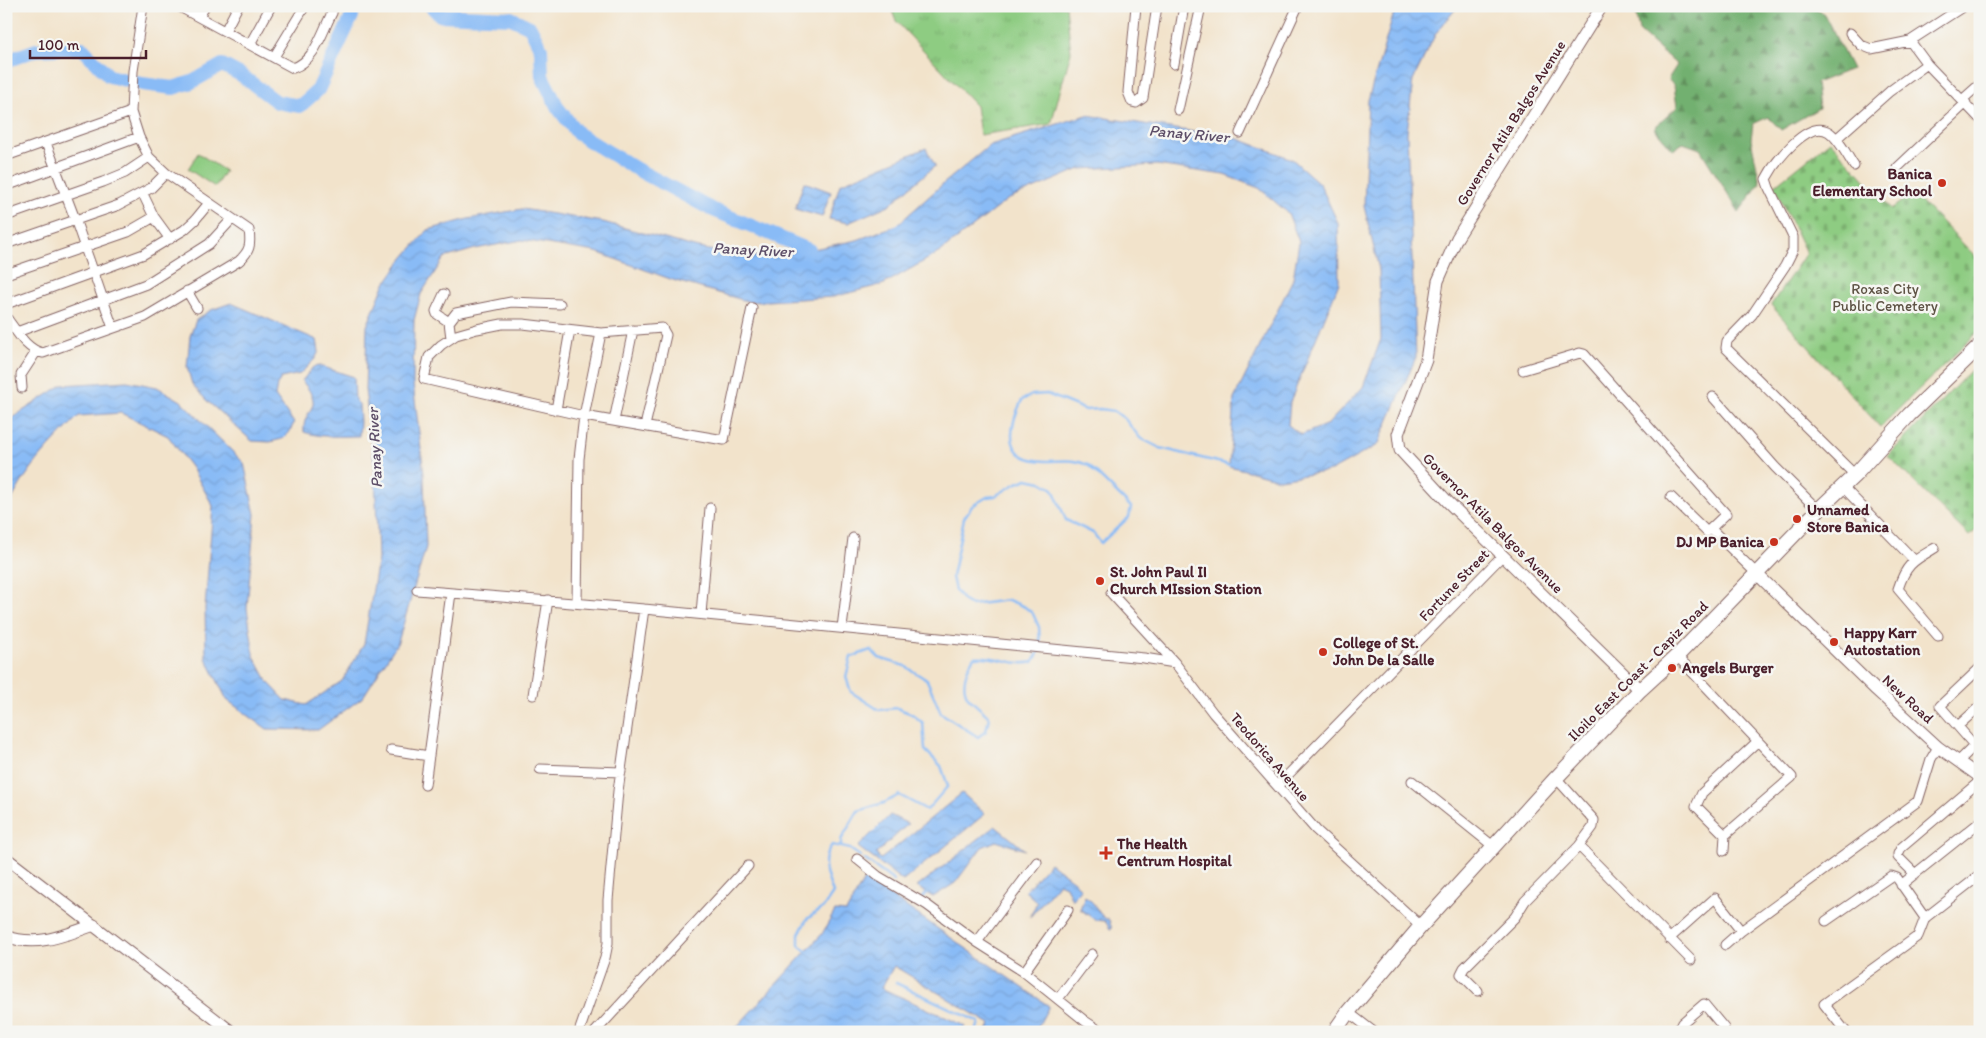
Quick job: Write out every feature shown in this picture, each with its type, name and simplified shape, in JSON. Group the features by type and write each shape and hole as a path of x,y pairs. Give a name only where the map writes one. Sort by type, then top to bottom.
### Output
{"main road":[{"name":"Governor Atila Balgos Avenue","path":"1602,6 1457,238 1438,281 1426,360 1398,434 1400,450 1447,501 1640,690"},
{"name":"Iloilo East Coast - Capiz Road","path":"1334,1032 1348,1012 1421,926 1556,778 1640,690 1677,656 1818,510 1855,475 1910,415 1980,346"},
{"name":"New Road","path":"1757,574 1876,690 1938,747 1980,776"},
{"path":"6,858 232,1032"},
{"path":"6,936 25,942 65,936 94,925"}],"street":[{"path":"6,317 36,352 43,353 145,317 239,261 247,254 251,246 249,230 166,173 149,157 139,138 131,112 133,71 143,6"},
{"path":"178,6 293,68 302,65 309,58 332,13 332,6"},
{"path":"199,17 205,6"},
{"path":"225,31 238,6"},
{"path":"250,44 271,6"},
{"path":"274,57 305,6"},
{"path":"1136,6 1128,92 1132,102 1136,103 1143,98 1157,6"},
{"path":"1174,64 1184,6"},
{"path":"1178,110 1201,6"},
{"path":"1240,133 1298,6"},
{"path":"1850,32 1861,45 1871,49 1910,41 1964,6"},
{"path":"1181,27 1196,30"},
{"path":"1910,41 1927,64 1980,119"},
{"path":"1836,139 1890,91 1927,64"},
{"path":"1897,168 1980,84"},
{"path":"6,156 131,112"},
{"path":"1854,166 1836,139 1830,132 1822,128 1812,129 1802,135 1772,168 1766,179 1768,188 1793,236 1793,250 1785,266 1752,315 1727,341 1726,348 1855,475"},
{"path":"6,186 139,138"},
{"path":"46,143 57,168 85,247 92,273 113,328"},
{"path":"6,216 125,173 149,157"},
{"path":"6,244 119,205 143,194 166,173"},
{"path":"143,194 154,217 170,239"},
{"path":"6,304 144,254 170,239 195,220 209,203"},
{"path":"6,274 128,232 154,217"},
{"path":"17,332 146,284 190,258 209,244 232,219"},
{"path":"187,292 197,308"},
{"path":"444,294 436,314 449,322 452,338"},
{"path":"449,322 456,313 511,302 560,304"},
{"path":"645,426 666,335 662,328 601,333 523,324 502,324 477,329 452,338 441,344 429,357 424,379 584,416 724,440 752,308"},
{"path":"556,410 570,330"},
{"path":"614,421 633,330"},
{"path":"577,604 579,459 584,416 601,333"},
{"path":"22,388 21,375 36,352"},
{"path":"1523,370 1580,353 1584,354 1726,514 1707,532 1671,497"},
{"path":"1712,397 1818,510"},
{"path":"1843,487 1914,560"},
{"path":"701,614 710,508"},
{"path":"1711,529 1757,574"},
{"path":"842,628 853,538"},
{"path":"1935,548 1914,560 1904,573 1898,590 1938,636"},
{"name":"Fortune Street","path":"1278,785 1503,555"},
{"path":"417,590 701,614 1144,658 1175,663"},
{"path":"425,785 451,593"},
{"name":"Teodorica Avenue","path":"1111,593 1175,663 1213,713 1316,830 1421,926"},
{"path":"532,695 548,600"},
{"path":"579,1032 605,958 608,943 608,900 621,772 644,609"},
{"path":"1677,656 1792,777 1725,835 1724,851"},
{"path":"1959,761 1977,742 1940,706 1980,668"},
{"path":"1959,725 1980,706"},
{"path":"1725,835 1696,806 1702,793 1758,741"},
{"path":"1724,945 1918,801 1930,759 1938,747"},
{"path":"391,750 429,756"},
{"path":"540,769 621,772"},
{"path":"1478,991 1462,974 1464,968 1515,917 1526,901 1579,846 1593,828 1594,820 1556,778"},
{"path":"1915,874 1898,857 1901,848 1980,781"},
{"path":"1412,782 1493,846"},
{"path":"1901,885 1980,822"},
{"path":"1579,846 1647,913 1669,939 1691,960"},
{"path":"857,859 878,876 928,905 977,942 1024,972 1102,1032"},
{"path":"977,942 1037,862"},
{"path":"595,1032 748,866"},
{"path":"1846,1032 1824,1004 1918,936 1925,918 1980,875"},
{"path":"1826,921 1891,876 1897,878 1925,918"},
{"path":"1669,939 1714,898 1741,931"},
{"path":"1024,972 1068,910"},
{"path":"1058,999 1092,954"},
{"path":"1677,1032 1682,1023 1704,1004 1724,1028 1720,1032"},
{"path":"1348,1012 1374,1032"}],"green space":[{"path":"890,6 1066,6 1071,52 1051,124 980,135 976,106 896,21"},
{"path":"1634,6 1813,6 1824,14 1852,69 1816,83 1819,108 1781,130 1768,117 1753,124 1751,139 1760,183 1739,212 1700,149 1683,143 1673,150 1654,128 1677,107 1674,86 1668,79 1677,65 1639,31"},
{"name":"Roxas City Public Cemetery","path":"1830,141 1891,209 1913,193 1980,261 1980,330 1880,427 1771,305 1806,253 1774,186"},
{"path":"198,153 225,171 215,187 188,169"},
{"path":"1980,361 1980,527 1969,536 1888,456"}],"water":[{"name":"Panay River","path":"1396,6 1458,6 1436,33 1413,80 1407,133 1416,357 1378,445 1331,471 1279,479 1229,466 1234,399 1293,279 1299,242 1288,213 1259,188 1224,175 1157,165 1080,169 1007,200 940,252 884,284 833,297 750,302 673,280 596,252 522,240 475,249 444,258 421,294 414,320 413,383 424,474 426,547 398,642 363,697 318,730 267,729 227,700 206,658 205,608 213,506 192,468 168,436 121,413 79,416 38,460 13,497 6,512 6,422 62,385 127,381 157,387 181,401 244,463 255,514 247,608 254,656 268,682 285,700 306,705 342,681 364,644 378,559 375,470 365,390 367,326 384,285 404,257 428,230 468,219 522,209 603,222 698,248 750,257 809,250 857,240 897,225 990,145 1087,115 1239,139 1292,159 1320,184 1338,223 1339,283 1290,402 1288,425 1301,435 1328,424 1363,387 1381,339 1379,270 1364,206 1368,100"},
{"path":"926,148 935,166 889,205 848,223 829,219 840,184"},
{"path":"804,182 831,192 822,217 795,209"},
{"path":"231,303 317,340 319,351 315,359 300,374 281,378 277,385 275,396 294,423 289,433 282,439 270,442 252,441 206,400 192,384 187,367 190,336 196,320 211,310"},
{"path":"320,366 354,377 355,400 359,404 359,436 324,436 304,432 304,424 312,408 313,398 302,381 313,367"},
{"path":"962,793 985,814 903,881 858,847 890,815 908,824 876,854 881,859"},
{"path":"995,826 1025,850 996,841 982,847 955,883 933,897 917,887"},
{"path":"1050,863 1074,881 1081,889 1072,900 1066,886 1059,883 1030,917 1037,902 1025,891"},
{"path":"865,878 1049,1006 1035,1032 987,1032 990,1024 894,966 881,988 965,1026 962,1032 732,1032 822,934 835,911 846,912"},
{"path":"1085,896 1102,916 1109,920 1112,929 1110,929 1105,921 1095,920 1080,909"}],"waterway":[{"path":"6,61 36,50 82,48 109,76 142,84 173,88 192,82 222,65 241,75 277,102 300,106 318,90 352,16 353,6"},
{"name":"Panay River","path":"431,6 440,15 511,18 530,27 541,49 542,76 558,108 578,134 638,170 711,209 809,250"},
{"path":"1040,644 1039,627 1033,614 1025,607 1008,600 971,605 964,601 955,590 952,577 964,518 972,506 1027,479 1041,482 1053,489 1066,520 1093,533 1101,543 1129,517 1131,507 1088,465 1073,461 1032,459 1022,455 1016,449 1012,432 1022,400 1032,395 1047,394 1086,410 1114,411 1125,419 1140,438 1160,448 1230,465"},
{"path":"841,847 841,840 858,811 884,803 899,795 927,810 948,786 941,766 925,750 923,723 912,714 897,708 879,710 851,692 846,677 851,657 871,650 879,658 905,666 927,680 941,713 978,737 986,731 989,717 968,697 966,692 965,677 974,657 989,657 1026,663 1033,662 1040,650"},
{"path":"806,951 799,945 799,934 807,919 824,907 833,893 825,869 828,851 832,845 850,849 860,856"},
{"path":"864,859 894,881"},
{"path":"921,899 927,893"},
{"path":"896,983 979,1022 976,1032"}],"place":[{"name":"Banica Elementary School","path":"1942,183"},
{"name":"Unnamed Store Banica","path":"1797,519"},
{"name":"DJ MP Banica","path":"1774,542"},
{"name":"St. John Paul II Church MIssion Station","path":"1100,581"},
{"name":"Happy Karr Autostation","path":"1834,642"},
{"name":"College of St. John De la Salle","path":"1323,652"},
{"name":"Angels Burger","path":"1672,668"},
{"name":"The Health Centrum Hospital","path":"1106,853"}]}
